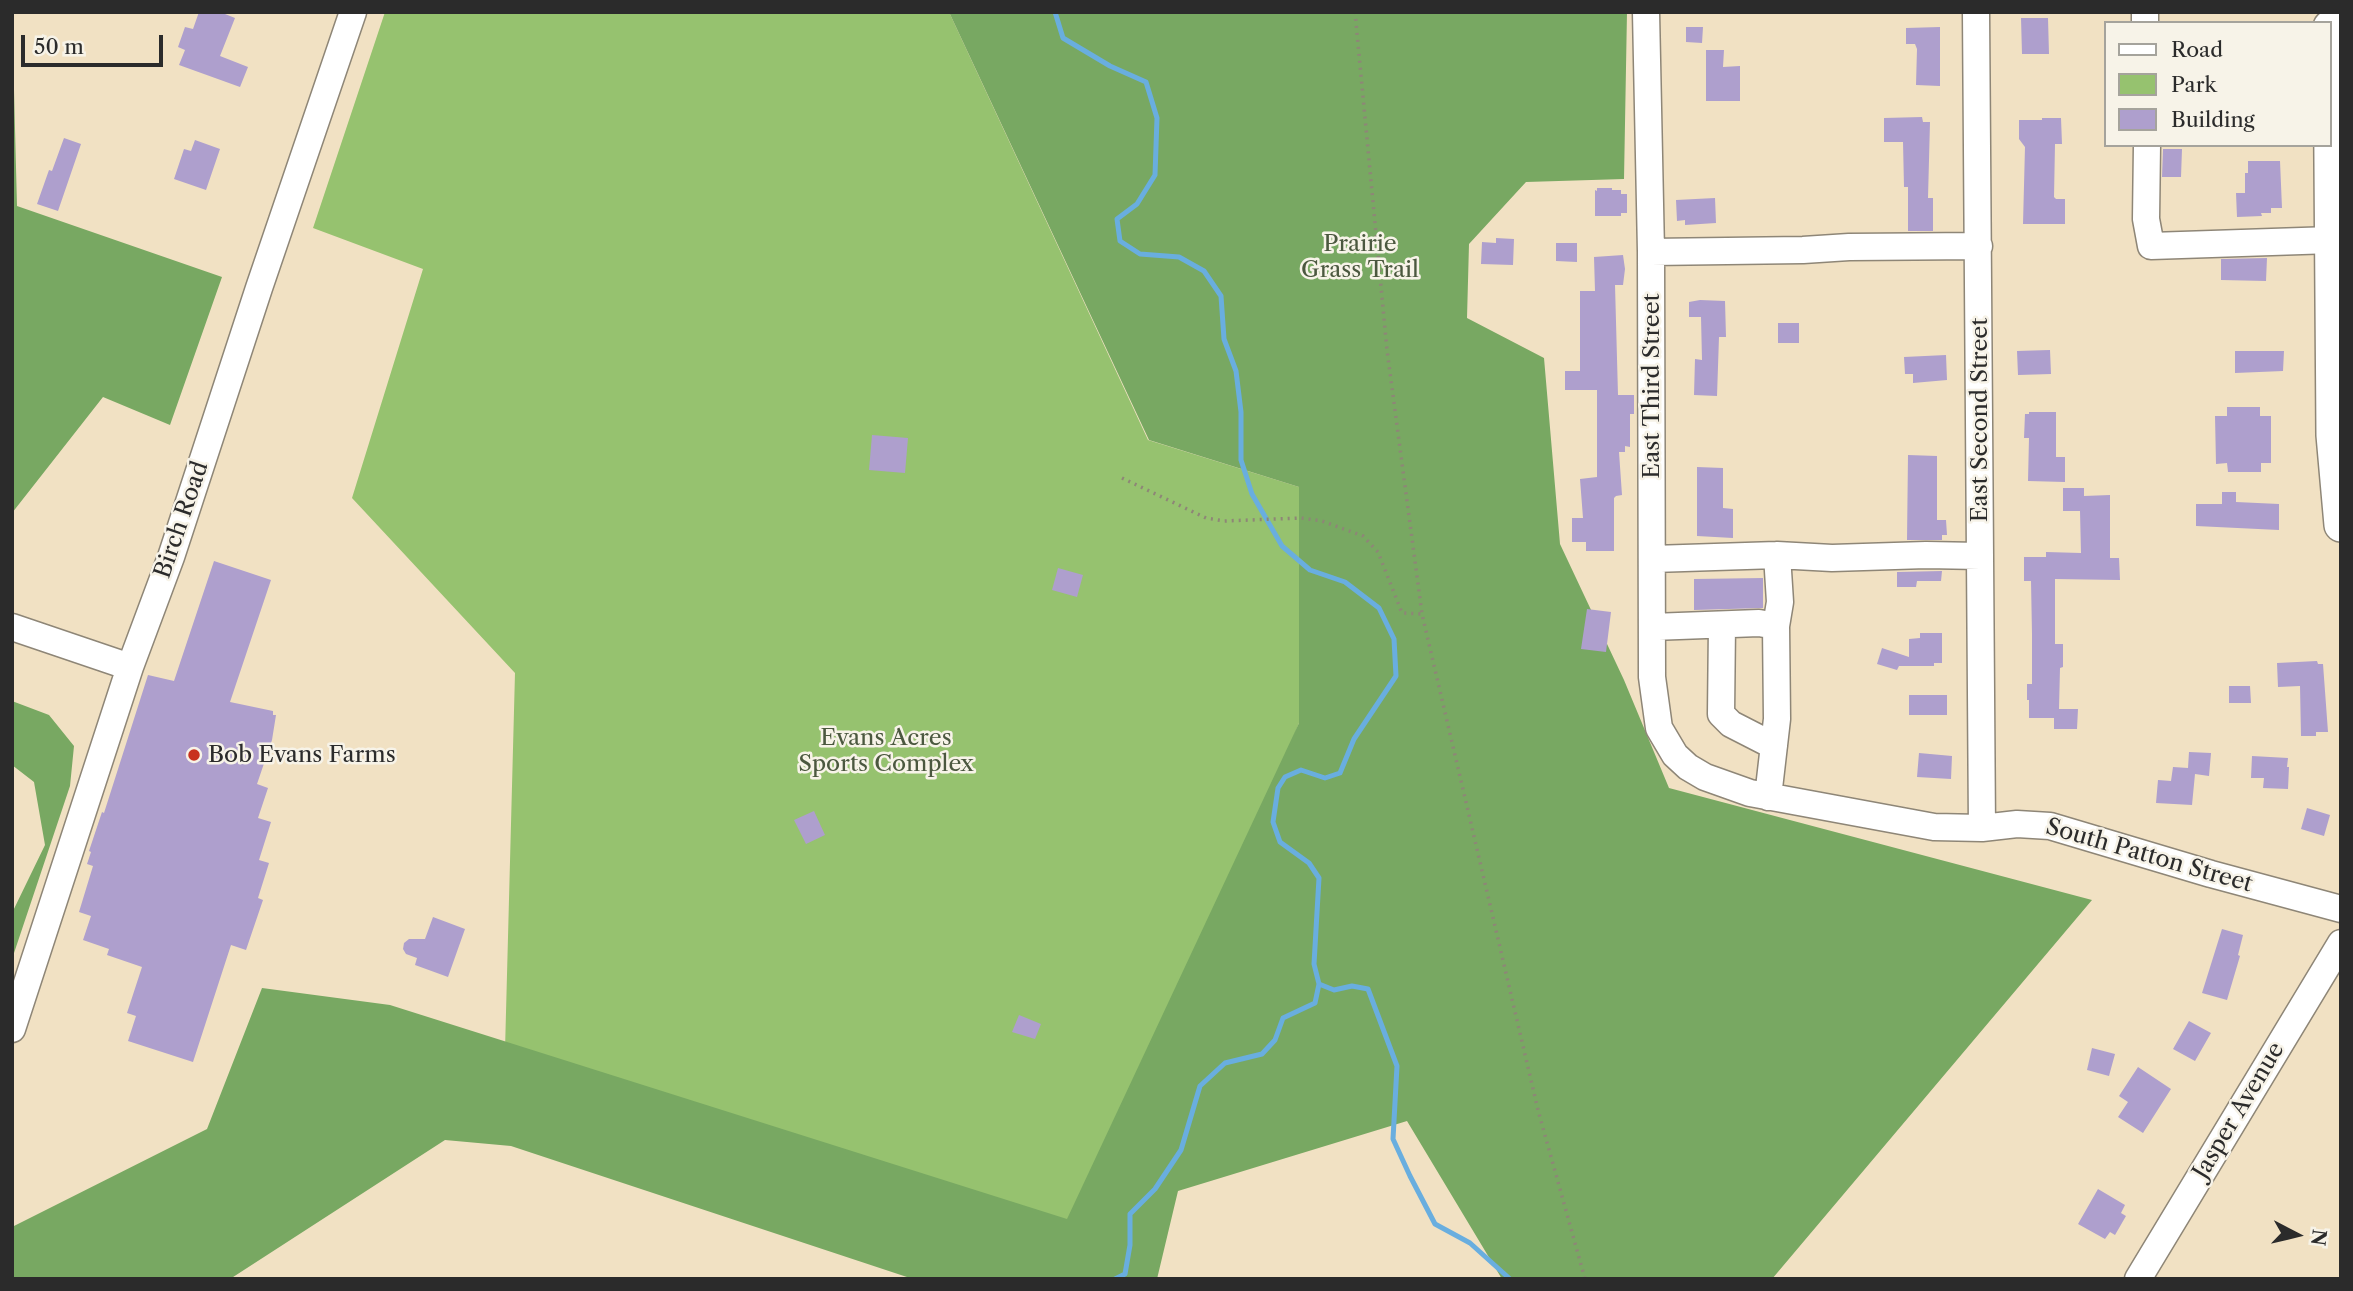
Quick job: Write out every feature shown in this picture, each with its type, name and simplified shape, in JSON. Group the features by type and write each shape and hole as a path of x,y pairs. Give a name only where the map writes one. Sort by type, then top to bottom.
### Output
{"main road":[{"path":"2332,78 2336,185 2332,240 2333,435 2341,525"}],"street":[{"name":"Birch Road","path":"12,1029 130,667 171,557 353,12"},
{"name":"East Third Street","path":"1646,12 1651,252 1652,677 1659,728 1675,755"},
{"name":"East Second Street","path":"1976,12 1982,828"},
{"path":"2147,147 2146,219 2151,246 2332,240"},
{"path":"1651,252 1979,246"},
{"path":"1768,797 1777,719 1776,626 1780,603 1777,555"},
{"path":"1653,559 1777,555 1832,558 1980,556"},
{"path":"1652,627 1759,623 1776,626"},
{"path":"1721,625 1721,714 1731,724 1774,746"},
{"path":"12,627 130,667"},
{"name":"South Patton Street","path":"1675,755 1704,777 1768,797 1934,827 1982,828 2017,824 2050,826 2341,909"},
{"name":"Jasper Avenue","path":"2138,1279 2341,943"}],"path":[{"path":"1355,12 1387,350 1422,614 1538,1110 1585,1279"},
{"path":"1122,478 1193,513 1224,521 1301,518 1322,521 1363,536 1378,552 1402,613 1422,614"}],"green space":[{"path":"12,12 17,206 222,277 170,425 103,397 12,513"},
{"name":"Evans Acres Sports Complex","path":"385,12 949,12 1148,440 1299,487 1299,723 1077,1277 505,1050 515,673 352,498 423,269 313,228"},
{"name":"Prairie Grass Trail","path":"949,12 1627,12 1624,179 1526,182 1469,244 1467,318 1544,358 1560,544 1624,680 1669,788 2092,900 1772,1279 1502,1279 1407,1121 1178,1191 1157,1279 913,1279 511,1146 445,1140 230,1279 12,1279 12,1227 207,1129 262,988 390,1005 1067,1219 1299,723 1299,487 1149,440"},
{"path":"12,701 49,715 74,746 70,786 12,959 12,913 45,845 34,782 12,765"}],"building":[{"path":"199,12 220,12 235,18 220,56 248,67 240,87 179,65 185,50 178,47 185,27 193,29"},
{"path":"2021,18 2048,18 2049,54 2022,54"},
{"path":"1686,27 1703,27 1702,43 1686,42"},
{"path":"1940,27 1940,86 1916,85 1917,49 1915,44 1906,44 1906,28"},
{"path":"1706,50 1724,50 1723,67 1740,66 1740,101 1706,101"},
{"path":"1922,117 1923,122 1930,122 1928,198 1933,198 1933,231 1908,231 1908,187 1904,187 1903,142 1884,142 1884,118"},
{"path":"2061,118 2062,144 2055,144 2054,197 2065,199 2065,224 2023,224 2025,147 2019,139 2019,120"},
{"path":"64,138 81,144 58,211 37,204"},
{"path":"195,140 220,149 206,190 174,179 184,149 191,151"},
{"path":"2163,149 2182,149 2181,177 2162,177"},
{"path":"2248,161 2280,161 2282,208 2271,208 2271,213 2261,213 2262,216 2237,217 2236,193 2245,193"},
{"path":"1597,188 1612,188 1621,190 1621,194 1627,194 1627,213 1621,213 1621,216 1595,216"},
{"path":"1715,198 1716,223 1685,225 1685,220 1677,221 1676,200"},
{"path":"1496,238 1514,239 1513,265 1481,264 1482,242 1496,243"},
{"path":"1556,243 1577,243 1577,262 1556,261"},
{"path":"1623,255 1623,285 1615,285 1618,395 1634,395 1634,414 1630,414 1630,447 1625,446 1625,452 1619,452 1622,495 1614,498 1614,551 1586,551 1586,542 1572,542 1572,518 1583,518 1580,479 1597,477 1597,390 1565,390 1565,371 1580,371 1580,291 1595,291 1594,257"},
{"path":"2267,258 2266,281 2221,280 2221,259"},
{"path":"1725,301 1726,337 1719,337 1717,396 1694,395 1695,359 1702,360 1701,317 1689,317 1689,302"},
{"path":"1778,323 1799,323 1799,343 1778,343"},
{"path":"2050,350 2051,374 2018,375 2017,351"},
{"path":"2235,351 2284,351 2283,371 2235,373"},
{"path":"1946,355 1947,380 1913,383 1913,374 1905,374 1904,357"},
{"path":"2227,407 2260,407 2260,416 2271,416 2271,463 2261,463 2261,472 2228,472 2227,463 2216,464 2215,416 2227,416"},
{"path":"2056,412 2056,457 2065,457 2065,482 2028,481 2029,438 2024,438 2025,414"},
{"path":"872,435 908,438 905,473 869,470"},
{"path":"1908,455 1937,456 1937,520 1946,520 1947,535 1942,535 1942,540 1907,540"},
{"path":"1697,467 1723,468 1723,508 1733,509 1733,538 1697,536"},
{"path":"2063,488 2084,488 2084,496 2110,495 2110,558 2119,558 2120,580 2055,579 2055,644 2063,644 2059,709 2078,709 2077,729 2054,729 2054,718 2029,718 2027,700 2027,684 2032,684 2031,581 2024,581 2024,557 2046,557 2046,552 2081,553 2080,511 2063,511"},
{"path":"2222,492 2236,492 2236,502 2279,504 2279,530 2196,526 2196,504 2222,504"},
{"name":"Bob Evans Farms","path":"214,561 271,580 230,702 273,711 273,715 276,715 272,740 257,784 268,788 258,818 271,822 259,860 269,863 258,898 263,900 246,950 231,945 193,1062 128,1041 136,1016 127,1013 142,967 107,955 109,949 83,940 91,916 79,912 93,866 87,864 91,852 89,851 102,812 104,813 148,675 174,681"},
{"path":"1058,568 1083,575 1077,597 1052,590"},
{"path":"1942,571 1941,581 1917,581 1916,587 1897,587 1897,572"},
{"path":"1763,578 1763,608 1694,610 1694,579"},
{"path":"1587,609 1611,612 1606,652 1581,649"},
{"path":"1920,633 1942,633 1942,663 1934,663 1934,666 1899,666 1897,670 1877,664 1882,648 1909,657 1909,639 1920,638"},
{"path":"2317,661 2318,664 2323,664 2328,732 2316,732 2316,736 2301,736 2300,686 2278,687 2277,663"},
{"path":"2229,686 2250,686 2251,703 2229,703"},
{"path":"1909,695 1947,695 1947,715 1909,715"},
{"path":"2189,752 2211,753 2209,776 2195,774 2192,805 2156,803 2158,780 2171,781 2173,767 2188,768"},
{"path":"1919,753 1952,756 1951,779 1917,777"},
{"path":"2252,756 2288,758 2288,789 2263,788 2264,778 2251,778"},
{"path":"2307,808 2330,815 2324,836 2301,829"},
{"path":"814,811 825,835 806,844 794,820"},
{"path":"433,917 465,929 448,977 415,965 417,958 406,954 403,949 404,943 409,939 425,939"},
{"path":"2222,929 2243,935 2238,955 2240,956 2227,1000 2202,993"},
{"path":"1019,1015 1041,1024 1035,1039 1012,1032"},
{"path":"2189,1021 2211,1033 2195,1061 2173,1049"},
{"path":"2092,1048 2115,1054 2109,1076 2087,1070"},
{"path":"2138,1067 2171,1089 2143,1133 2118,1117 2128,1102 2119,1096"},
{"path":"2098,1189 2125,1205 2121,1213 2126,1216 2115,1235 2110,1232 2105,1239 2078,1224"}],"waterway":[{"path":"1055,12 1063,38 1110,66 1146,82 1157,118 1155,175 1137,204 1117,219 1120,241 1140,254 1179,257 1204,271 1221,296 1224,339 1236,371 1241,412 1241,460 1252,494 1282,546 1310,570 1345,582 1379,608 1394,639 1396,676 1354,739 1340,773 1325,778 1301,770 1285,777 1278,788 1273,822 1280,842 1309,863 1319,878 1314,964 1319,984 1315,1003 1283,1018 1275,1040 1262,1054 1225,1063 1200,1086 1181,1150 1155,1189 1130,1214 1130,1245 1125,1274 1115,1279"},
{"path":"1319,984 1334,990 1352,986 1368,989 1397,1066 1393,1139 1410,1176 1435,1224 1470,1243 1510,1279"}],"place":[{"name":"Bob Evans Farms","path":"194,755"}]}
